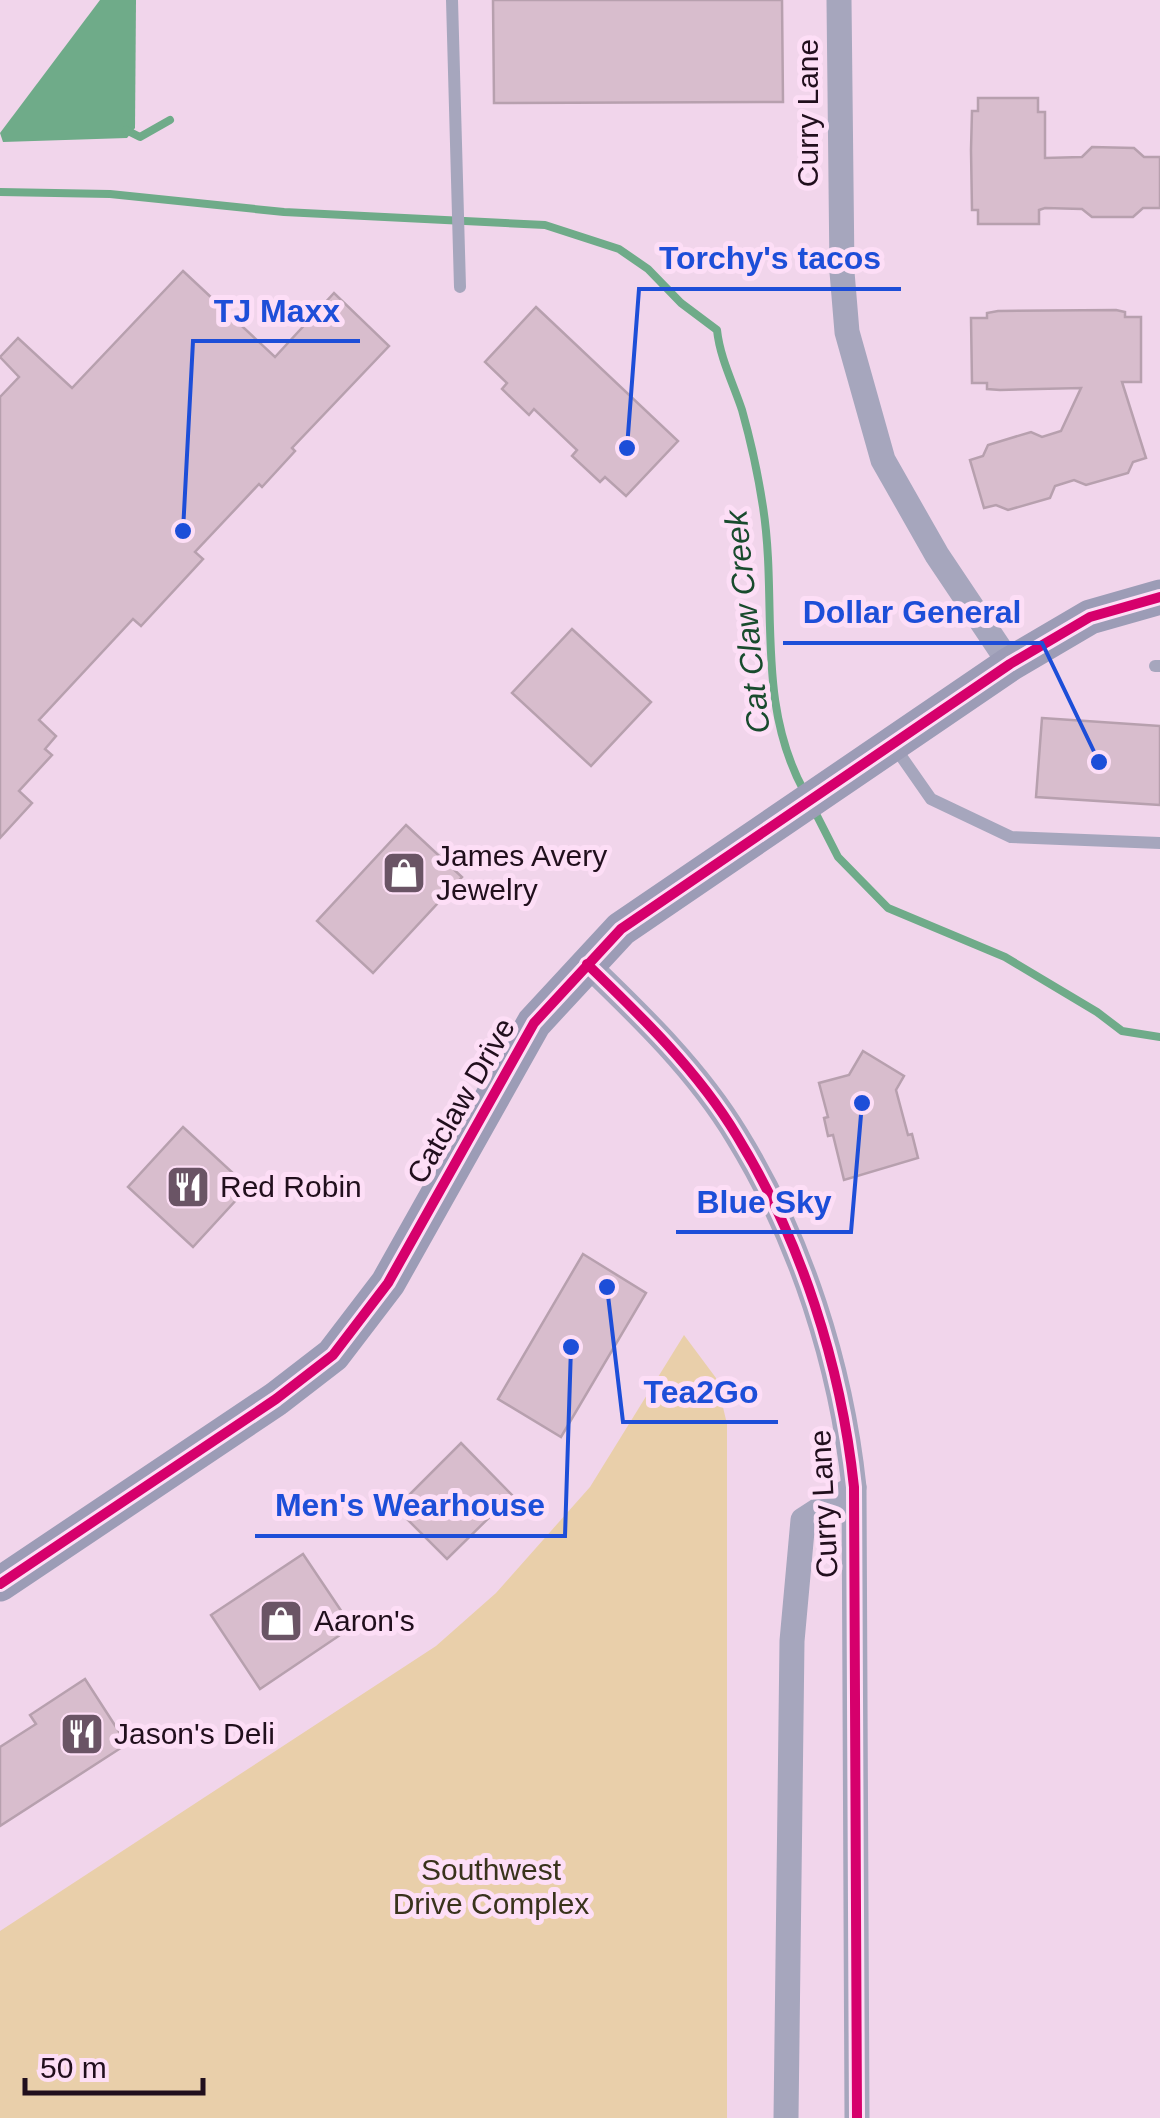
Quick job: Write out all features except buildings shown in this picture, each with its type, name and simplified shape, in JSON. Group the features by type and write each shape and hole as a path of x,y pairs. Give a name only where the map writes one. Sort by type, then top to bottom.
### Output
{"street":[{"name":"Curry Lane","path":"840,0 842,272 847,332 883,460 937,554 1010,664"},
{"name":"Catclaw Drive","path":"0,1584 276,1399 333,1354 388,1283 534,1024 621,929 1010,664 1090,617 1157,604"},
{"name":"Curry Lane","path":"587,964 659,1034 736,1134 790,1237 835,1375 848,1430 854,1486 857,2118"},
{"path":"786,2118 792,1641 803,1520 854,1486"}],"lane":[{"path":"452,0 460,287"},
{"path":"892,744 931,799 1011,838 1160,843"}],"green space":[{"name":"Southwest Drive Complex","path":"684,1335 716,1378 727,1424 727,2118 0,2118 0,1931 436,1646 496,1593 590,1487"}],"shaded area":[{"path":"100,0 136,0 135,128 127,138 3,142 0,133"}],"waterway":[{"path":"126,130 140,137 170,120"},
{"name":"Cat Claw Creek","path":"0,192 110,194 284,212 545,225 619,249 648,269 681,303 717,330 742,410 763,507 773,687 789,757 804,791"},
{"name":"Cat Claw Creek","path":"813,808 838,857 888,908 1005,957 1122,1031 1160,1037"}],"cycle path":[{"path":"0,1584 276,1399 333,1355 388,1283 534,1023 621,929 1010,664 1090,617 1160,597"},
{"path":"587,964 687,1067 737,1136 799,1261 839,1395 854,1487 857,2118"}],"place":[{"name":"Torchy's tacos","path":"627,448"},
{"name":"TJ Maxx","path":"183,531"},
{"name":"Dollar General","path":"1099,762"},
{"name":"James Avery Jewelry","path":"404,873"},
{"name":"Blue Sky","path":"862,1103"},
{"name":"Red Robin","path":"188,1187"},
{"name":"Tea2Go","path":"607,1287"},
{"name":"Men's Wearhouse","path":"571,1347"},
{"name":"Aaron's","path":"281,1621"},
{"name":"Jason's Deli","path":"82,1734"}]}
